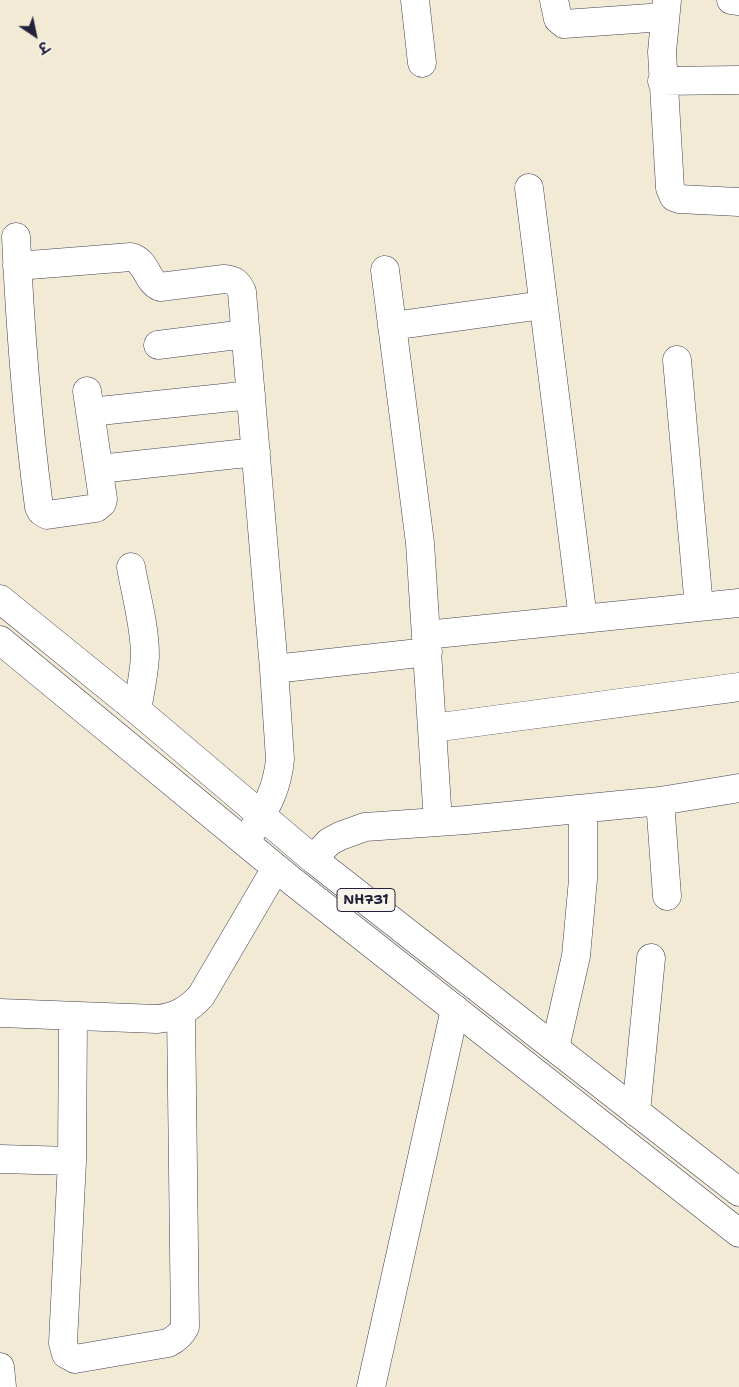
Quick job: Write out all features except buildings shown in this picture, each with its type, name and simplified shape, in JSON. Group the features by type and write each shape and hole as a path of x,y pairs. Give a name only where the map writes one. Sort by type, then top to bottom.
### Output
{"main road":[{"path":"415,0 422,63"},
{"path":"554,0 558,19 564,24 666,8 662,52 662,81 669,182 672,193 678,199 684,200 739,202"},
{"path":"731,0 739,1"},
{"path":"662,81 739,80"},
{"path":"529,188 583,619"},
{"path":"16,237 21,344 38,507 41,511 51,515 100,506 103,498 89,401 251,395"},
{"path":"17,266 131,257 140,260 154,282 160,287 232,280 236,282 242,292 280,759 273,795 246,842"},
{"path":"385,270 420,543 438,822"},
{"path":"392,326 543,305"},
{"path":"158,345 245,334"},
{"path":"677,360 698,607"},
{"path":"99,469 256,452"},
{"path":"131,567 143,633 145,656 143,681 137,710"},
{"name":"NH731","path":"0,599 137,710 313,859 739,1192"},
{"path":"274,669 583,619 739,603"},
{"name":"NH731","path":"3,648 276,868 739,1233"},
{"path":"433,728 739,687"},
{"path":"313,859 329,842 350,831 366,827 660,801 739,788"},
{"path":"660,801 667,896"},
{"path":"555,1048 576,956 582,880 583,809"},
{"path":"0,1013 157,1019 181,1013 201,996 276,868"},
{"path":"636,1112 651,958"},
{"path":"371,1387 455,1009"},
{"path":"73,1016 72,1162 63,1343 66,1354 75,1359 82,1359 153,1346 176,1339 185,1326 181,1013"},
{"path":"0,1159 72,1162"},
{"path":"0,1366 2,1387"}]}
